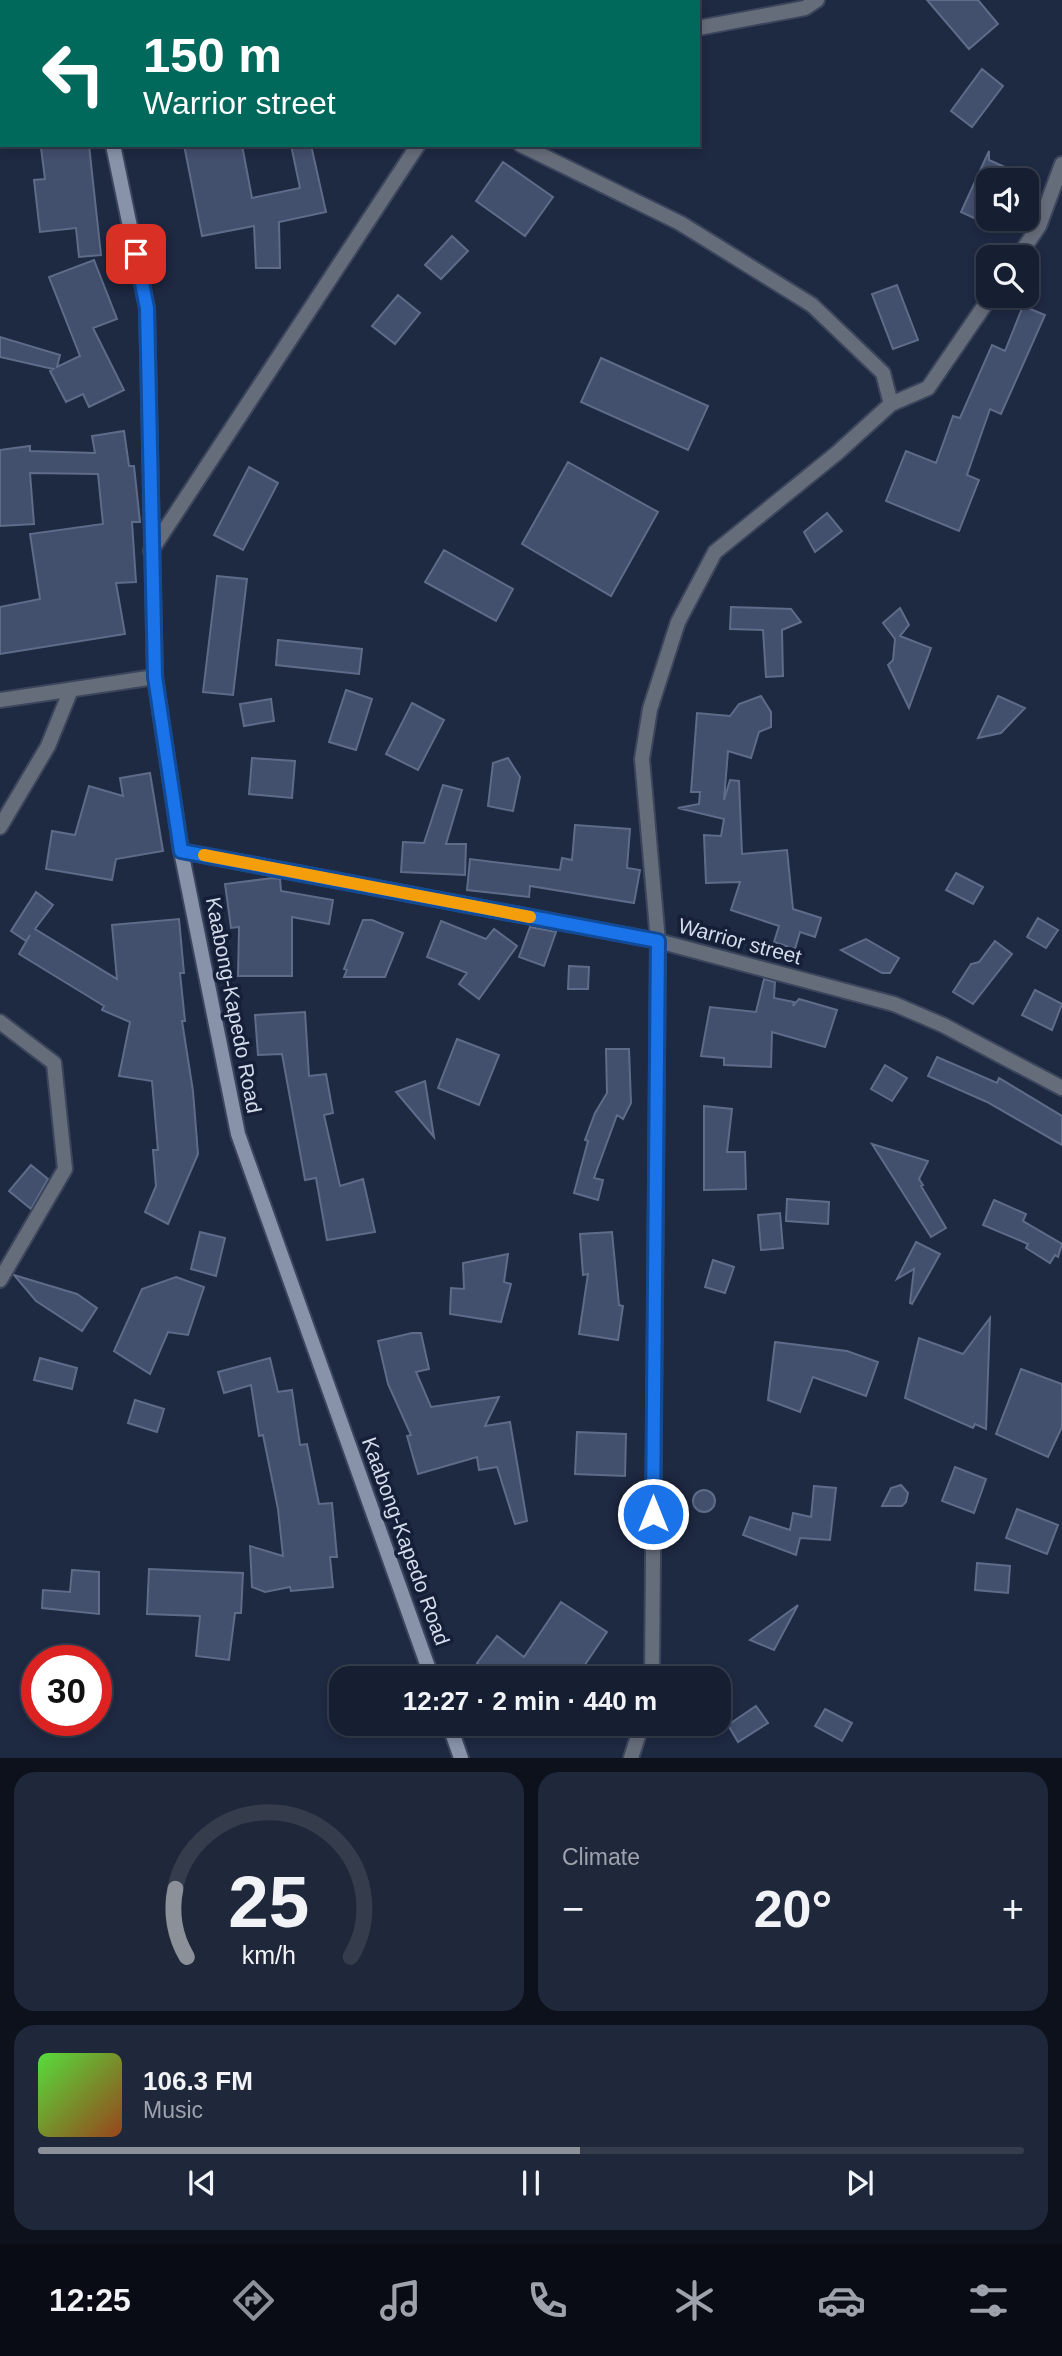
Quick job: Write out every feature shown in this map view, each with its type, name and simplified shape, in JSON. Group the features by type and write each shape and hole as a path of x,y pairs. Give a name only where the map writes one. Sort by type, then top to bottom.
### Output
{"main road":[{"name":"Kaabong-Kapedo Road","path":"113,147 147,308 155,677 181,851 238,1134 428,1666"},
{"path":"453,1736 461,1758"}],"street":[{"path":"700,28 805,8 817,0"},
{"path":"151,551 417,147"},
{"path":"524,147 680,223 812,304 883,373 891,404"},
{"path":"1026,245 1039,226 1062,164"},
{"path":"652,1666 658,941 642,759 650,709 678,622 715,552 837,453 891,404 928,388 983,308"},
{"path":"0,700 70,692 155,677"},
{"path":"0,827 48,747 70,692"},
{"name":"Warrior street","path":"181,851 658,941 894,1004 943,1025 1062,1088"},
{"path":"0,1022 54,1063 65,1169 0,1280"},
{"path":"631,1758 638,1736"}],"building":[{"path":"927,0 978,0 998,24 969,49"},
{"path":"982,69 1003,86 972,127 951,111"},
{"path":"89,147 101,255 79,257 76,228 40,232 34,180 45,179 41,148"},
{"path":"184,147 242,147 252,198 300,188 291,147 311,147 326,212 279,222 280,268 256,268 254,226 202,236"},
{"path":"989,151 989,160 1007,168 981,168"},
{"path":"503,162 553,197 525,236 476,201"},
{"path":"976,179 976,219 961,212"},
{"path":"452,236 468,251 441,279 425,265"},
{"path":"94,260 117,319 93,328 124,390 89,407 83,394 66,402 50,371 53,369 0,357 0,337 60,355 57,367 80,356 49,277"},
{"path":"897,285 918,340 893,349 872,294"},
{"path":"398,295 420,313 395,344 372,326"},
{"path":"1022,308 1045,315 1001,414 990,409 967,475 979,480 959,531 886,501 906,451 936,463 953,416 960,418 992,345 1005,351"},
{"path":"601,358 708,406 688,450 581,402"},
{"path":"124,431 129,466 134,466 140,522 132,522 136,582 116,583 125,634 0,654 0,607 40,599 30,534 103,524 98,474 30,473 34,524 0,526 0,450 30,446 30,451 95,453 92,436"},
{"path":"568,462 658,512 611,596 522,544"},
{"path":"249,467 278,483 243,550 214,535"},
{"path":"827,513 842,531 815,552 804,532"},
{"path":"444,550 513,589 496,621 425,582"},
{"path":"217,576 247,579 233,695 203,692"},
{"path":"731,607 791,609 801,622 782,630 783,676 766,677 763,630 730,629"},
{"path":"900,608 909,625 900,636 931,648 909,708 888,665 893,660 895,639 883,623"},
{"path":"278,640 362,649 359,674 276,665"},
{"path":"346,690 372,699 356,750 329,742"},
{"path":"761,696 771,712 771,727 759,732 751,758 728,751 724,800 730,780 739,781 742,854 787,850 793,909 821,918 815,937 800,932 795,949 774,942 779,926 731,910 740,882 706,883 704,835 721,836 724,819 678,808 699,804 700,792 691,792 697,713 730,716 739,704"},
{"path":"998,696 1025,708 1001,733 978,738"},
{"path":"271,699 274,721 244,726 240,704"},
{"path":"412,703 444,720 418,770 386,754"},
{"path":"252,758 295,761 292,798 249,794"},
{"path":"508,758 520,777 513,811 488,806 493,763"},
{"path":"150,773 163,851 116,859 112,880 46,869 52,831 75,835 89,786 123,796 120,778"},
{"path":"443,785 462,790 446,844 466,844 465,875 401,872 403,842 424,843"},
{"path":"575,825 630,829 627,868 640,870 634,903 530,886 529,897 467,890 470,859 560,870 562,858 572,860"},
{"path":"956,873 983,887 973,904 946,890"},
{"path":"280,879 281,891 333,900 329,924 292,917 292,976 238,976 239,927 231,928 225,884"},
{"path":"36,892 53,905 35,929 117,979 112,925 179,919 184,973 180,973 185,1021 182,1021 193,1091 198,1154 168,1224 145,1212 156,1186 153,1150 158,1150 152,1081 119,1076 130,1022 102,1010 104,1006 19,954 30,935 26,941 11,931"},
{"path":"1038,918 1058,930 1046,948 1027,937"},
{"path":"363,920 372,920 403,933 385,977 344,977 347,970 344,969"},
{"path":"441,921 486,939 494,929 517,946 479,999 459,984 467,973 427,957"},
{"path":"530,927 556,932 544,966 519,957"},
{"path":"866,939 899,958 890,973 882,973 841,950"},
{"path":"995,941 1012,954 973,1004 953,992 971,964 979,962"},
{"path":"569,966 589,967 588,989 568,989"},
{"path":"764,979 775,982 774,998 794,1002 793,1006 799,999 837,1010 825,1047 772,1032 771,1067 724,1065 724,1058 701,1056 710,1007 756,1012"},
{"path":"1035,990 1062,1004 1052,1030 1022,1015"},
{"path":"305,1012 309,1076 326,1074 333,1113 324,1115 340,1186 363,1179 375,1232 327,1240 316,1178 305,1180 282,1054 258,1055 255,1015"},
{"path":"457,1039 499,1055 479,1105 438,1088"},
{"path":"606,1049 629,1049 631,1103 623,1119 617,1115 594,1178 603,1180 598,1200 574,1193 588,1141 585,1140 595,1113 607,1093"},
{"path":"937,1057 997,1083 999,1078 1062,1116 1062,1145 987,1102 928,1076"},
{"path":"885,1065 907,1078 892,1101 871,1089"},
{"path":"425,1081 434,1137 396,1092"},
{"path":"704,1106 732,1109 727,1152 745,1152 746,1189 704,1190"},
{"path":"872,1144 928,1161 919,1179 946,1228 931,1237"},
{"path":"31,1165 48,1179 31,1209 9,1191"},
{"path":"787,1199 829,1202 828,1224 786,1221"},
{"path":"994,1200 1026,1214 1023,1221 1062,1244 1058,1257 1055,1255 1050,1263 1026,1248 1028,1244 983,1225"},
{"path":"780,1213 783,1248 761,1250 758,1215"},
{"path":"200,1232 225,1238 216,1276 191,1269"},
{"path":"612,1232 619,1305 623,1306 618,1340 579,1334 588,1274 583,1275 580,1234"},
{"path":"916,1242 940,1254 912,1304 914,1269 897,1279"},
{"path":"508,1254 504,1282 511,1284 501,1322 450,1314 451,1288 464,1289 463,1263"},
{"path":"713,1260 734,1267 725,1293 705,1287"},
{"path":"14,1275 77,1294 97,1308 82,1331 36,1301"},
{"path":"176,1277 204,1287 188,1335 168,1332 150,1374 114,1351 142,1289"},
{"path":"990,1318 986,1429 975,1424 973,1428 905,1398 919,1338 963,1354"},
{"path":"421,1333 429,1369 416,1372 431,1407 499,1397 485,1426 510,1422 527,1521 515,1524 497,1467 479,1470 477,1457 418,1474 407,1436 411,1435 388,1384 378,1341"},
{"path":"775,1342 847,1351 878,1362 866,1396 813,1377 800,1412 768,1400"},
{"path":"40,1358 77,1368 72,1389 34,1380"},
{"path":"270,1358 278,1392 292,1390 300,1445 307,1444 319,1504 332,1503 337,1557 330,1557 333,1587 291,1591 290,1587 265,1592 252,1587 250,1546 283,1556 278,1509 263,1435 259,1436 251,1385 224,1393 218,1372"},
{"path":"1021,1369 1062,1384 1062,1427 1048,1457 996,1434"},
{"path":"135,1400 164,1409 157,1432 128,1423"},
{"path":"577,1432 626,1434 625,1476 575,1474"},
{"path":"955,1467 986,1479 974,1513 942,1501"},
{"path":"901,1485 908,1493 906,1502 902,1506 882,1506 891,1488"},
{"path":"814,1486 836,1488 830,1540 800,1538 796,1555 743,1535 750,1517 790,1530 793,1513 811,1517"},
{"path":"704,1490 712,1493 715,1501 712,1509 704,1512 696,1509 693,1501 696,1493"},
{"path":"1017,1509 1058,1525 1047,1554 1006,1538"},
{"path":"977,1563 1010,1566 1008,1593 975,1590"},
{"path":"149,1569 243,1573 241,1613 235,1613 229,1660 196,1656 200,1616 147,1614"},
{"path":"72,1570 99,1572 99,1614 42,1608 43,1590 70,1592"},
{"path":"561,1602 607,1632 584,1666 481,1666 477,1663 497,1636 524,1657"},
{"path":"798,1605 774,1650 750,1640"},
{"path":"756,1706 768,1723 738,1742 731,1730 731,1723"},
{"path":"825,1709 852,1723 842,1741 815,1726"}],"slow traffic":[{"path":"204,855 530,917"}],"route":[{"path":"136,254 147,308 155,677 181,851 658,941 653,1514"}]}
